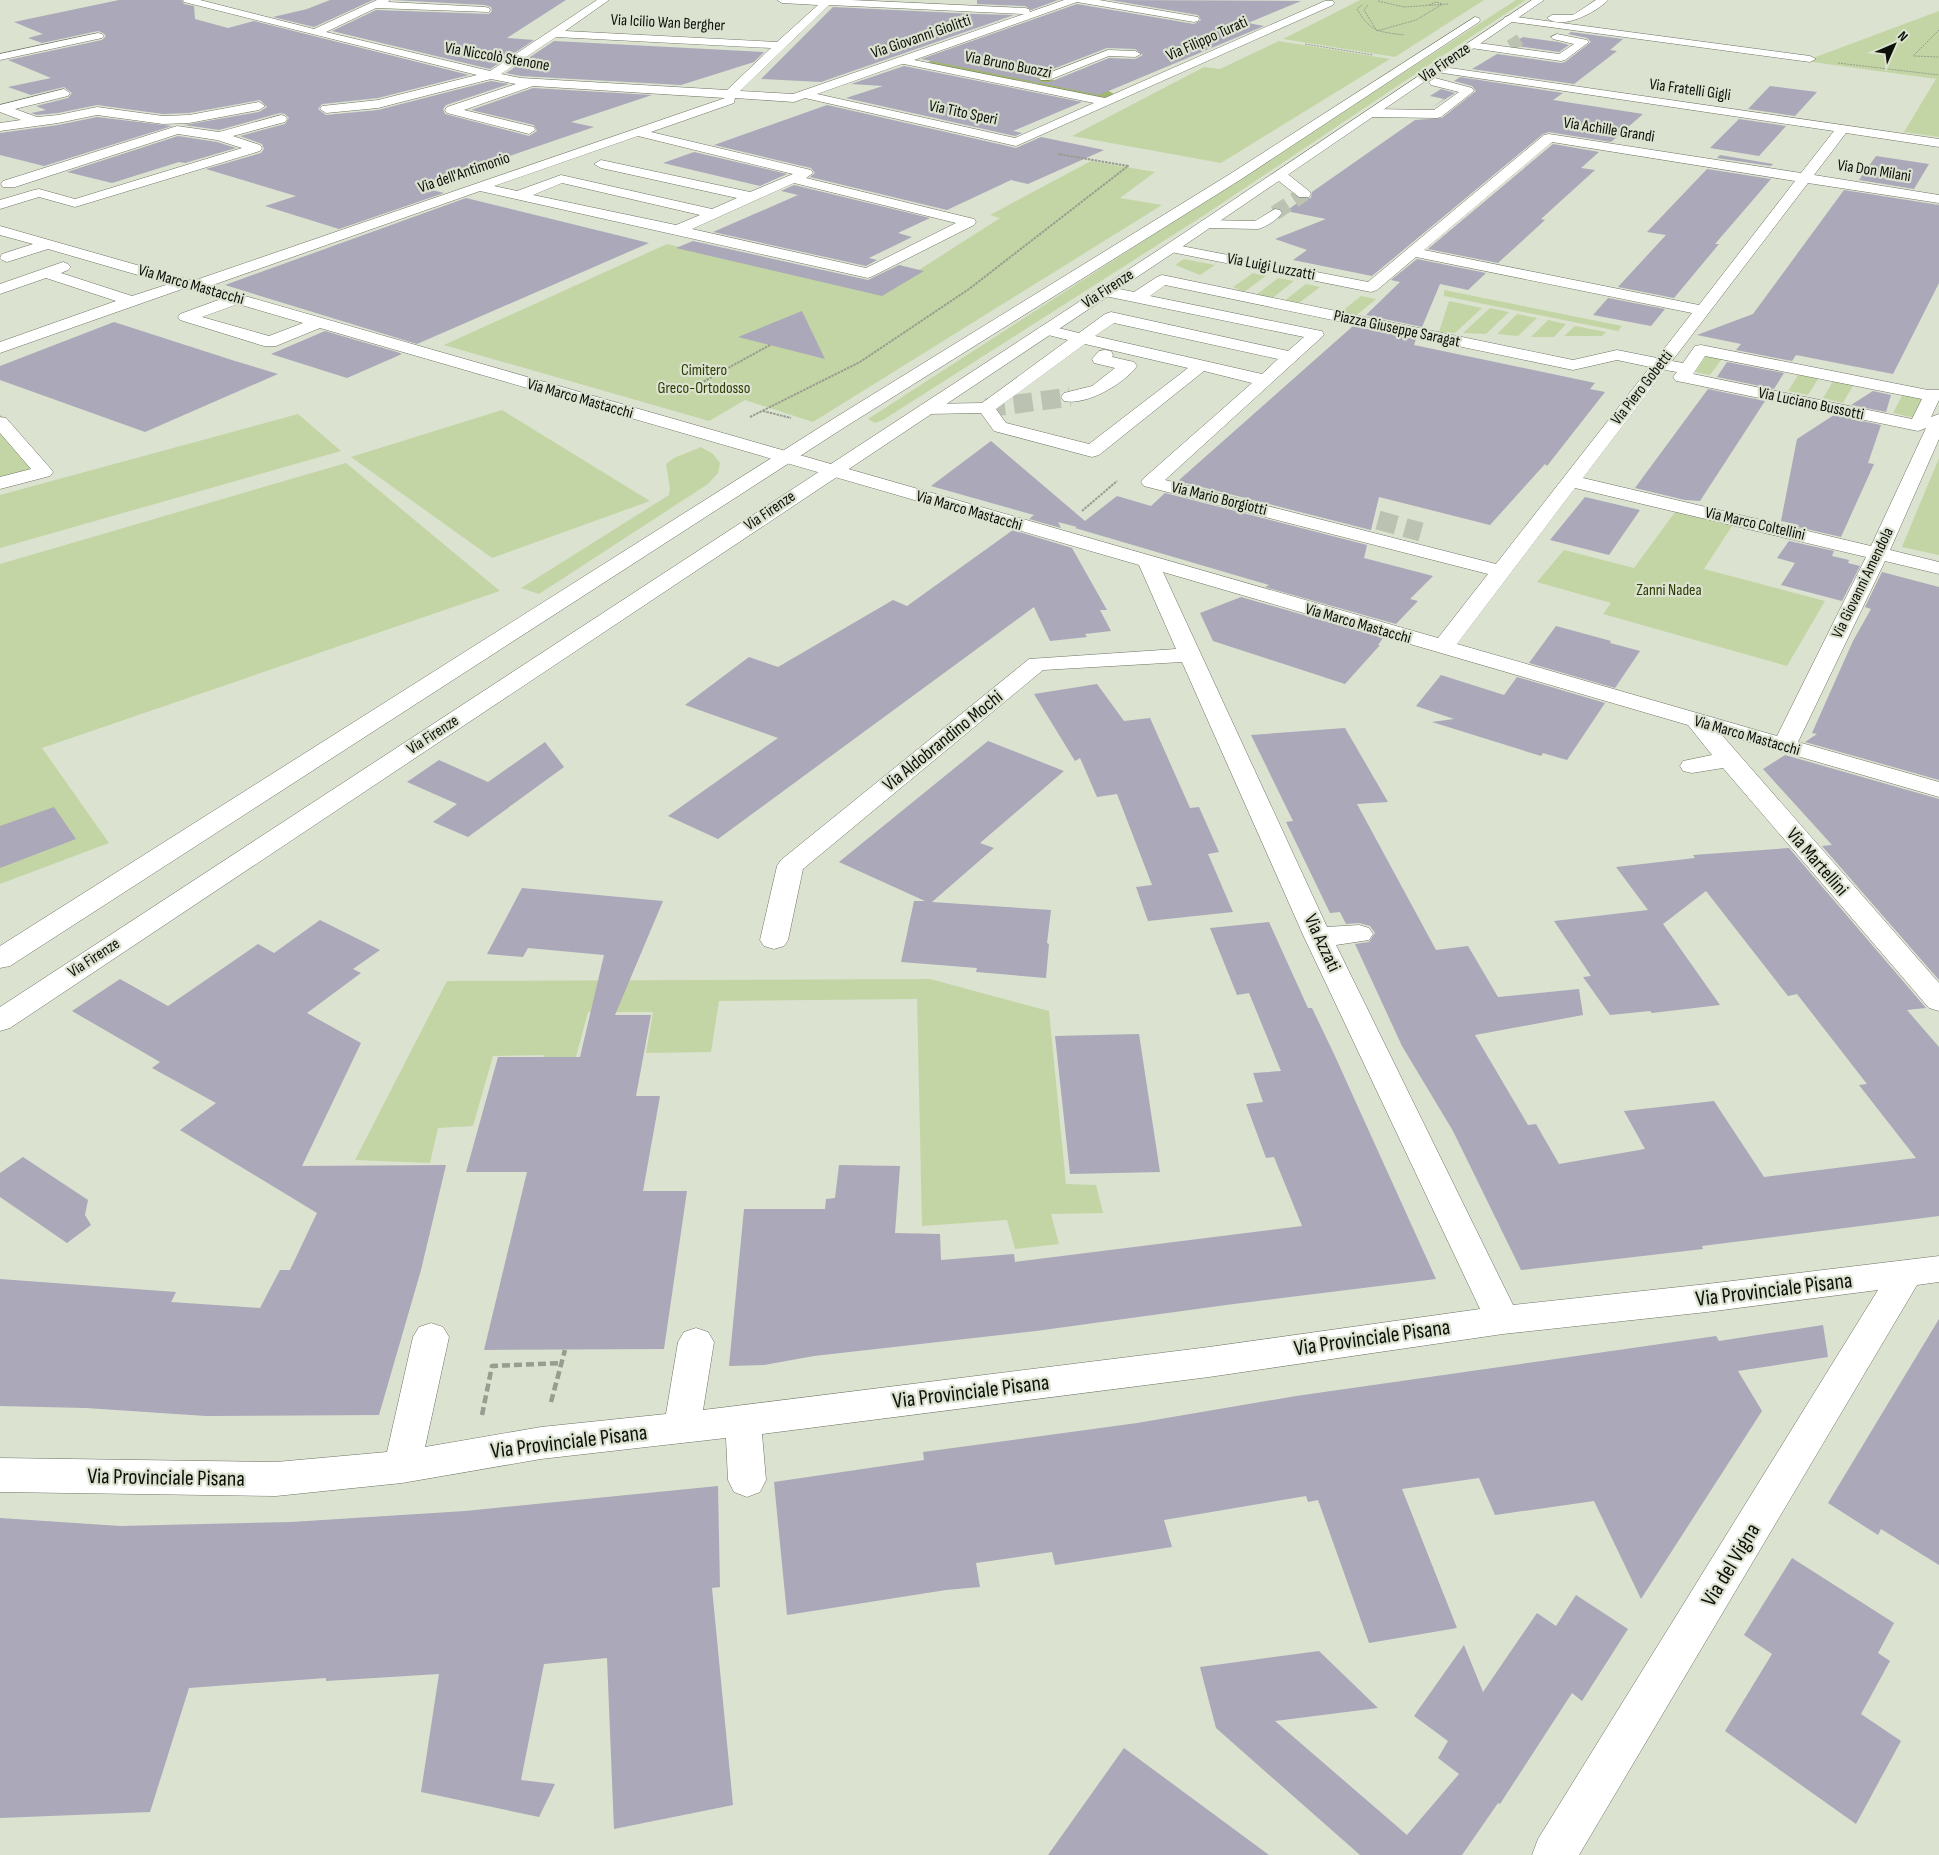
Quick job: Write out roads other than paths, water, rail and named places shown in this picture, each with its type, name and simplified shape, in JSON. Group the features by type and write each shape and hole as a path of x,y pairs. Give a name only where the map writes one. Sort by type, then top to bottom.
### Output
{"street":[{"name":"Via Niccolò Stenone","path":"188,0 492,75 533,83 794,98 806,95"},
{"path":"782,0 1039,12"},
{"name":"Via Giovanni Giolitti","path":"806,95 1074,0"},
{"path":"1080,0 1194,20"},
{"path":"1308,0 1357,5"},
{"name":"Via Firenze","path":"0,959 784,458 1235,177 1502,19 1539,0"},
{"path":"1502,19 1575,18 1604,0"},
{"path":"730,94 780,45 804,18 828,1"},
{"path":"316,32 381,2 485,10"},
{"path":"1143,11 1165,3"},
{"name":"Via Filippo Turati","path":"1107,102 1329,3"},
{"path":"326,109 378,104 492,75 593,8 607,4"},
{"path":"1554,18 1568,9"},
{"path":"1471,45 1507,48 1562,58 1583,42 1502,19"},
{"path":"1502,19 1810,59"},
{"name":"Via Firenze","path":"0,1020 830,471 1171,248 1471,45 1502,19"},
{"name":"Via Icilio Wan Bergher","path":"554,34 780,45"},
{"path":"0,58 98,36"},
{"path":"1227,38 1250,38"},
{"path":"1045,78 1108,52 1135,54"},
{"path":"1193,52 1212,55"},
{"name":"Via Bruno Buozzi","path":"925,54 1124,94"},
{"name":"Via Bruno Buozzi","path":"902,61 1107,102"},
{"path":"1372,113 1437,114 1468,91 1428,74"},
{"name":"Via Fratelli Gigli","path":"1428,74 1584,91 1838,134 1939,145"},
{"path":"857,77 878,82"},
{"path":"1584,91 1599,80"},
{"path":"529,130 451,110 533,83"},
{"path":"36,121 2,108 64,93"},
{"name":"Via dell'Antimonio","path":"0,348 131,301 190,285 746,95"},
{"name":"Via Tito Speri","path":"806,95 1016,142 1107,102"},
{"path":"0,127 58,119 97,111 163,120 189,119 259,106"},
{"path":"1682,116 1838,134"},
{"path":"219,136 281,119"},
{"path":"177,130 219,136 255,148 75,202 39,193 8,184 177,130"},
{"path":"636,132 806,173 678,230"},
{"name":"Via Piero Gobetti","path":"1442,648 1838,134"},
{"name":"Via Achille Grandi","path":"1371,287 1464,210 1480,189 1512,163 1550,138 1804,178"},
{"path":"648,146 666,140"},
{"path":"1875,145 1939,145"},
{"path":"516,196 620,157"},
{"path":"556,160 751,197"},
{"path":"1280,174 1304,194"},
{"name":"Via Don Milani","path":"1804,178 1939,199"},
{"path":"561,179 715,214"},
{"path":"478,188 678,230 868,273 969,222 792,179"},
{"path":"0,205 39,193"},
{"path":"1443,206 1464,210"},
{"path":"1206,224 1258,225 1275,213"},
{"path":"1431,216 1452,220"},
{"name":"Via Marco Mastacchi","path":"0,230 1054,536 1939,790"},
{"path":"7,257 48,244"},
{"name":"Via Luigi Luzzatti","path":"1171,248 1371,287"},
{"path":"1412,252 1702,310"},
{"path":"0,289 92,257"},
{"path":"46,273 131,301"},
{"name":"Piazza Giuseppe Saragat","path":"1137,297 1162,280 1573,365 1617,355 1661,364"},
{"path":"1105,290 1137,297"},
{"name":"Via Mario Borgiotti","path":"1137,297 1316,335 1151,482 1502,572"},
{"path":"236,298 186,317 270,342 317,323"},
{"path":"927,409 986,408 1111,317 1290,357"},
{"path":"1046,330 1264,380"},
{"path":"1100,359 1118,346"},
{"name":"Via Luciano Bussotti","path":"1702,350 1932,395 1918,426 1682,377 1688,369 1702,350"},
{"path":"1064,351 1128,366 1098,390 1070,398"},
{"path":"1661,364 1688,369"},
{"path":"986,408 1000,427 1092,451 1202,365"},
{"name":"Via Giovanni Amendola","path":"1784,746 1878,554 1939,419"},
{"path":"0,422 43,472 0,483"},
{"path":"1167,468 1198,476"},
{"name":"Via Marco Coltellini","path":"1571,481 1703,516 1939,568"},
{"path":"1420,532 1454,540 1441,556"},
{"name":"Via Azzati","path":"1148,563 1318,937 1503,1320"},
{"name":"Via Aldobrandino Mochi","path":"774,940 790,866 1037,664 1189,654"},
{"name":"Via Martellini","path":"1697,721 1728,760 1939,1001"},
{"path":"1692,766 1728,760"},
{"path":"1318,937 1359,934"},
{"name":"Via Provinciale Pisana","path":"0,1475 276,1480 402,1467 541,1443 682,1428 1200,1363 1503,1320 1923,1272"},
{"name":"Via del Vigna","path":"1554,1855 1923,1272"},
{"path":"402,1467 431,1337"},
{"path":"682,1428 696,1342"},
{"path":"743,1420 747,1480"}],"tunnel":[{"path":"1510,46 1524,37"},
{"path":"1275,213 1304,194"},
{"path":"986,408 1070,397"},
{"path":"1378,520 1421,532"}],"park label":[{"name":"Cimitero Greco-Ortodosso","path":"704,379"},
{"name":"Zanni Nadea","path":"1669,590"}]}
